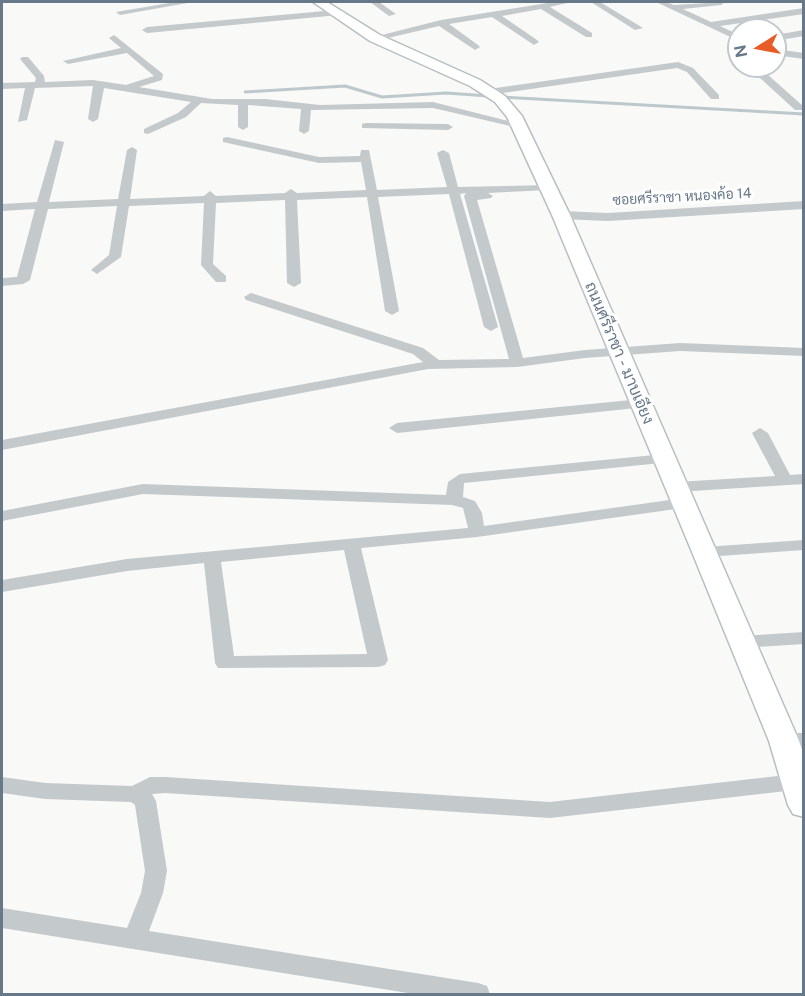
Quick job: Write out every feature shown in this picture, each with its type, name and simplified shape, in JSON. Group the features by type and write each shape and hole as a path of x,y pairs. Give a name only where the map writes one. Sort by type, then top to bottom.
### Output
{"main road":[{"name":"ถนนศรีราชา - มาบเอียง","path":"319,2 377,39 475,83 500,99 516,121 561,215 620,351 742,642 794,741 799,794"}],"street":[{"path":"120,12 189,2"},
{"path":"374,2 392,14"},
{"path":"377,39 441,23 567,2"},
{"path":"595,2 638,28"},
{"path":"660,2 727,33"},
{"path":"672,8 721,2"},
{"path":"542,6 589,34"},
{"path":"709,25 804,11"},
{"path":"147,30 336,13"},
{"path":"495,15 534,42"},
{"path":"441,23 475,46"},
{"path":"787,36 804,33"},
{"path":"114,38 158,74 159,78 126,88"},
{"path":"57,50 77,68"},
{"path":"68,61 128,50"},
{"path":"787,54 803,56"},
{"path":"22,120 41,78 25,59"},
{"path":"489,92 678,65 690,70 715,97"},
{"path":"765,78 799,108"},
{"path":"93,81 93,119"},
{"path":"2,86 93,81 199,100 306,107 433,105 516,121"},
{"path":"148,131 182,116 199,100"},
{"path":"243,102 243,127"},
{"path":"304,131 306,107"},
{"path":"360,107 367,132 447,127"},
{"path":"227,140 319,160 366,156 392,311"},
{"path":"2,282 23,280 59,142"},
{"path":"97,270 115,257 132,150"},
{"path":"443,153 491,327"},
{"path":"2,205 546,184"},
{"path":"291,194 294,282"},
{"path":"497,195 470,196 517,363"},
{"path":"209,197 207,265 221,279"},
{"name":"ซอยศรีราชา หนองค้อ 14","path":"561,215 608,217 804,205"},
{"path":"251,297 418,351 435,364"},
{"path":"2,445 435,364 517,363 620,351 680,348 804,352"},
{"path":"397,428 641,404"},
{"path":"760,433 786,480"},
{"path":"454,500 456,482 460,479 665,459"},
{"path":"2,586 126,565 477,532 681,495 804,479"},
{"path":"2,516 144,489 454,500 469,505 474,513 477,532"},
{"path":"212,557 225,663 378,660 351,544"},
{"path":"705,552 804,545"},
{"path":"742,642 804,638"},
{"path":"2,785 45,791 136,794 150,785 165,785 550,810 799,794"},
{"path":"134,939 152,893 156,871 145,801 136,794"},
{"path":"2,918 478,994"}],"waterway":[{"path":"245,92 345,86 382,97 446,93 489,96"},
{"path":"501,97 804,114"}]}
